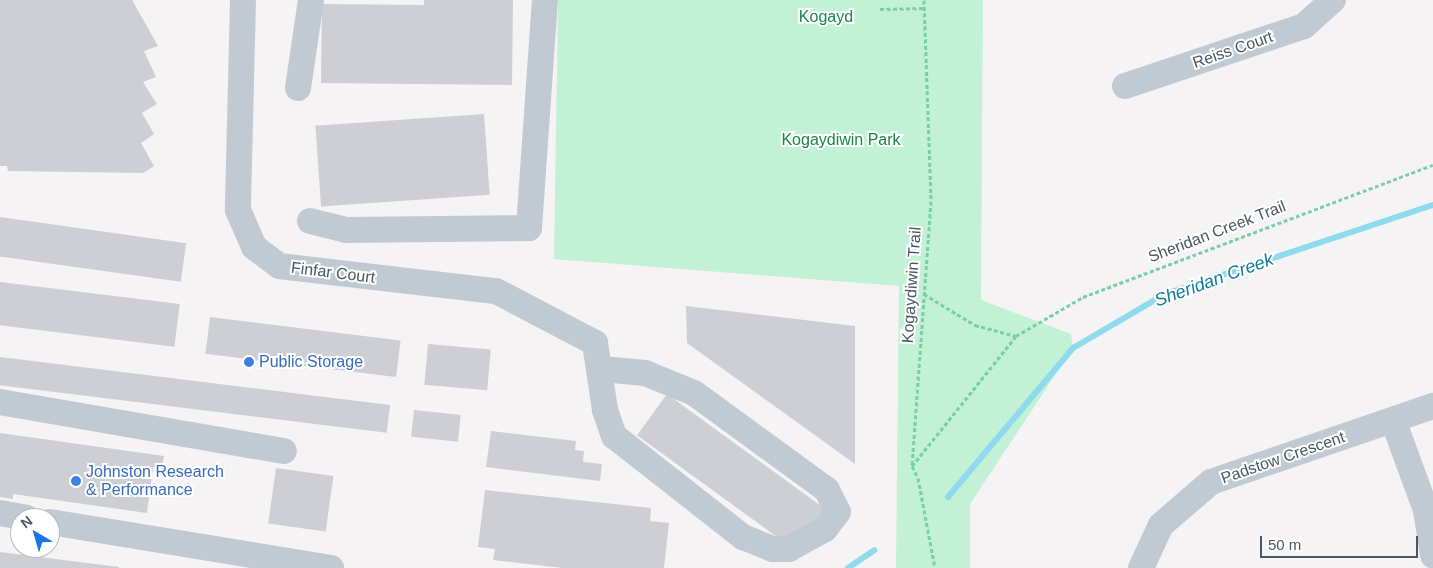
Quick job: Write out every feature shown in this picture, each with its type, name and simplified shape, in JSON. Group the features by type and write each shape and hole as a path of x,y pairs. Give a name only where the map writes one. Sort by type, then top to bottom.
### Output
{"street":[{"name":"Finfar Court","path":"244,0 238,210 254,247 279,266 496,291 595,343 602,369"},
{"path":"298,88 311,0"},
{"path":"310,221 346,230 529,228 544,0"},
{"name":"Reiss Court","path":"1125,86 1304,26 1333,0"},
{"path":"602,369 645,373 694,393 827,490 838,512 825,529 789,549 773,549 742,537 614,436 606,410 602,369"},
{"path":"0,402 284,451"},
{"name":"Padstow Crescent","path":"1141,568 1161,525 1212,482 1433,406"},
{"path":"1393,420 1426,510 1433,555"},
{"path":"60,524 331,568"}],"path":[{"name":"Kogaydiwin Trail","path":"924,0 931,200 912,466 918,478 935,568"},
{"path":"880,9 924,8"},
{"name":"Sheridan Creek Trail","path":"912,466 1016,336 1083,297 1433,165"},
{"path":"924,294 975,325 1016,336"}],"green space":[{"name":"Kogaydiwin Park","path":"558,0 983,0 981,300 1071,334 1073,348 970,504 970,568 896,568 899,286 554,259"}],"building":[{"path":"0,0 132,0 158,46 144,51 156,77 143,82 157,104 142,113 154,134 141,143 154,166 143,173 8,171 7,166 0,166"},
{"path":"424,0 513,0 512,85 321,83 322,4 424,5"},
{"path":"484,114 490,195 321,207 315,126"},
{"path":"0,217 186,243 181,282 0,256"},
{"path":"0,282 180,304 174,347 0,325"},
{"path":"686,306 855,326 855,464 687,343"},
{"path":"210,317 401,340 396,377 205,354"},
{"path":"428,344 491,349 487,390 424,385"},
{"path":"0,357 390,405 387,433 0,385"},
{"path":"667,394 830,512 800,553 637,435"},
{"path":"414,410 461,415 458,442 411,437"},
{"path":"491,431 576,441 575,450 584,451 583,462 602,464 600,481 486,467"},
{"name":"Johnston Research & Performance","path":"0,433 164,456 162,468 153,467 147,513 13,494 13,499 0,497"},
{"path":"276,468 333,476 326,532 268,523"},
{"path":"485,490 651,508 650,521 669,523 664,568 563,568 493,560 495,549 478,547"},
{"path":"0,552 10,553 10,558 48,558 119,567 119,568 0,568"}],"waterway":[{"name":"Sheridan Creek","path":"948,497 1073,348 1165,294 1433,205"},
{"name":"Sheridan Creek","path":"848,568 875,550"}],"place":[{"name":"Public Storage","path":"249,362"},
{"name":"Johnston Research & Performance","path":"76,481"}],"park label":[{"name":"Kogayd","path":"826,17"}]}
